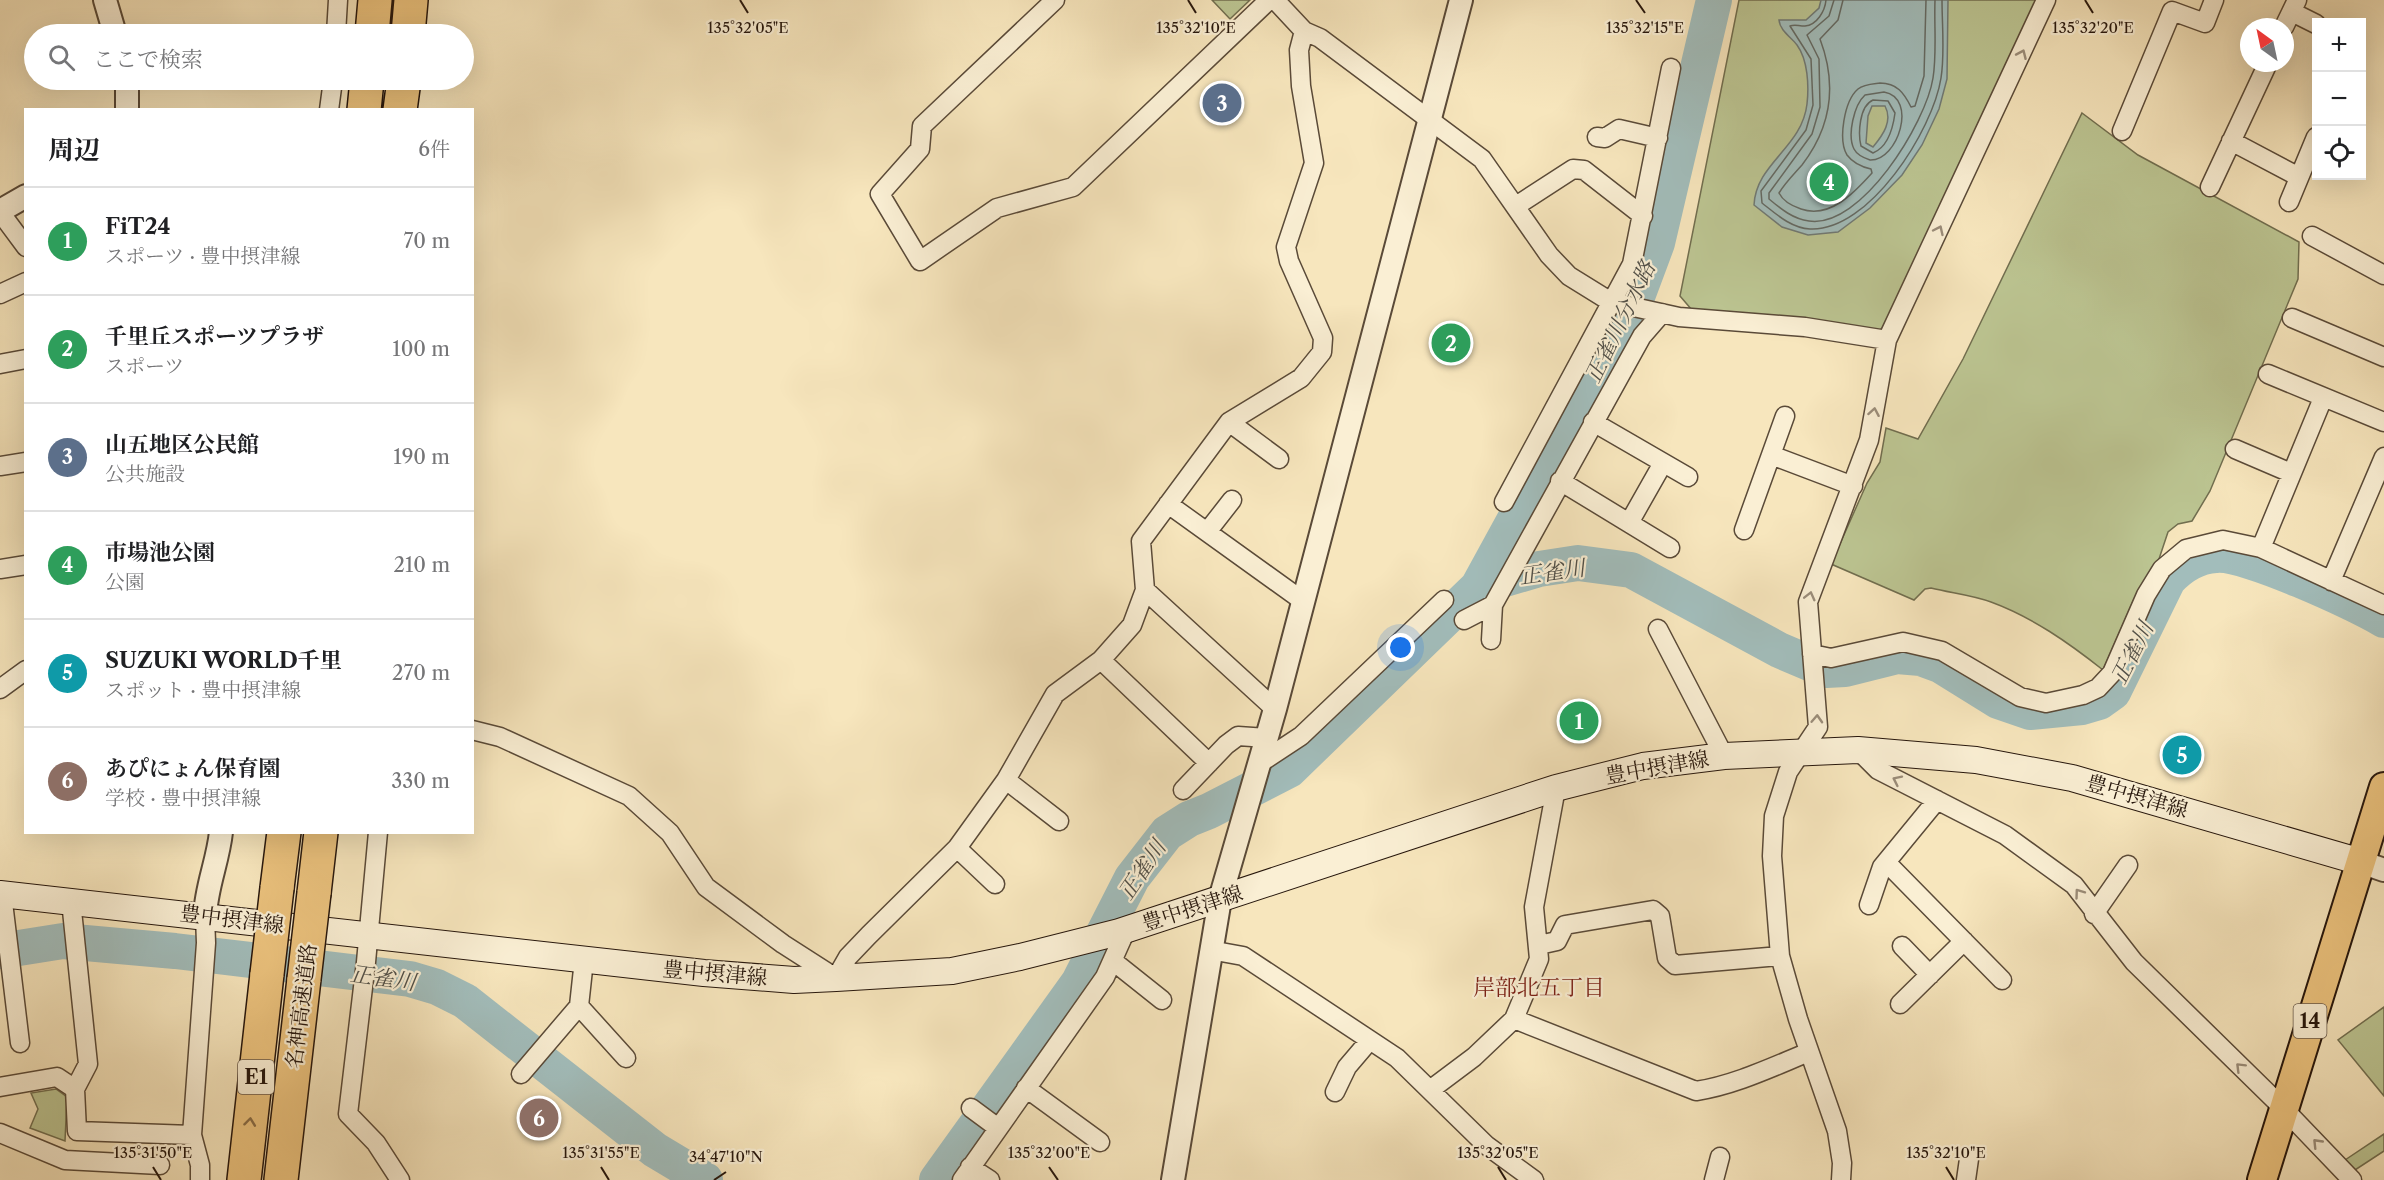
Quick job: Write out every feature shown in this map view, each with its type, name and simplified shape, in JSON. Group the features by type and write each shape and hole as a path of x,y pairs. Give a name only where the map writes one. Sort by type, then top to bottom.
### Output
{"highway":[{"path":"373,24 375,0"},
{"path":"409,24 411,0"},
{"path":"364,108 366,90"},
{"path":"400,108 403,90"},
{"name":"名神高速道路","path":"244,1180 284,834"},
{"name":"名神高速道路","path":"281,1180 321,834"}],"main road":[{"name":"豊中摂津線","path":"1,894 584,960 783,979 952,971 1078,944 1123,931 1556,788 1643,766 1724,756 1858,750 1976,760 2072,778 2372,866"},
{"name":"14","path":"2262,1180 2282,1107 2372,866 2384,787"}],"street":[{"path":"105,0 112,24"},
{"path":"337,24 338,0"},
{"path":"1055,0 922,126 920,149 880,194 920,261 997,208 1073,187 1269,0"},
{"path":"1275,0 1304,31 1320,38 1482,159 1549,255 1569,276 1616,303 1679,317 1805,327 1887,340"},
{"path":"1173,1180 1220,899 1275,709 1461,0"},
{"path":"1841,1180 1842,1163 1837,1131 1809,1052 1780,956 1772,856 1774,816 1788,772 1818,727 1808,602 1869,440 1887,340 2046,0"},
{"path":"2122,131 2172,10 2205,23 2214,0"},
{"path":"2291,13 2312,22"},
{"path":"474,730 500,737 629,796 670,833 706,886 783,944 836,978 855,950 957,848 1006,780 1055,694 1101,660 1132,625 1145,590 1141,541 1229,422 1302,378 1322,352 1323,338 1289,261 1286,247 1314,163 1301,86 1299,50 1304,31"},
{"path":"1504,502 1616,303 1632,264 1671,68"},
{"path":"2210,187 2264,72"},
{"path":"127,108 128,90"},
{"path":"329,108 332,90"},
{"path":"1597,137 1605,138 1618,129 1658,138"},
{"path":"2231,141 2299,177"},
{"path":"2289,202 2312,146"},
{"path":"1516,206 1572,170 1584,170 1643,216"},
{"path":"24,197 0,212 24,244"},
{"path":"2312,236 2384,275"},
{"path":"0,294 24,283"},
{"path":"1491,640 1493,605 1654,312"},
{"path":"2292,318 2384,357"},
{"path":"0,364 24,359"},
{"path":"2268,374 2384,422"},
{"path":"2261,548 2323,398"},
{"path":"1744,530 1785,416"},
{"path":"1229,422 1279,459"},
{"path":"1593,422 1688,477"},
{"path":"2235,449 2291,473"},
{"path":"1771,456 1853,486"},
{"path":"2331,581 2384,457"},
{"path":"0,466 24,462"},
{"path":"1629,523 1663,463"},
{"path":"1560,481 1670,548"},
{"path":"1207,532 1232,500"},
{"path":"1168,504 1303,601"},
{"path":"1812,654 1831,658 1903,642 1942,651 2020,697 2046,704 2083,695 2098,688 2112,673 2146,595 2162,569 2186,549 2223,540 2261,548 2384,605"},
{"path":"0,569 24,565"},
{"path":"1145,590 1275,709"},
{"path":"1260,763 1301,736 1444,600"},
{"path":"1464,620 1493,605"},
{"path":"1658,629 1724,756"},
{"path":"1101,660 1209,763"},
{"path":"0,689 24,671"},
{"path":"1183,790 1238,736 1267,738"},
{"path":"1858,750 1878,770 2014,842 2074,885 2094,914 2134,962 2282,1107 2352,1180"},
{"path":"1006,780 1059,820"},
{"path":"1430,1090 1474,1057 1514,1018 1539,959 1534,907 1556,788"},
{"path":"1869,905 1882,867 1937,800"},
{"path":"200,1180 200,1165 192,1135 206,943 206,895 219,853 221,834"},
{"path":"378,834 364,984 348,1114 376,1143 400,1180"},
{"path":"957,848 996,884"},
{"path":"1886,862 2002,980"},
{"path":"2094,914 2128,866"},
{"path":"1,894 20,1043"},
{"path":"71,901 88,1064 75,1089 76,1161"},
{"path":"1539,945 1557,941 1565,925 1653,910 1660,916 1667,958 1675,966 1780,956"},
{"path":"990,1180 966,1174 1105,977 1123,931"},
{"path":"1900,1004 1964,941"},
{"path":"1902,946 1930,975"},
{"path":"1210,950 1242,956 1397,1058 1486,1145 1534,1180"},
{"path":"524,1070 579,1006 584,960"},
{"path":"1113,961 1162,1000"},
{"path":"579,1006 626,1058"},
{"path":"1514,1018 1696,1090 1715,1088 1748,1077 1809,1052"},
{"path":"1335,1092 1347,1067 1370,1040"},
{"path":"0,1087 57,1077 75,1089"},
{"path":"1026,1088 1100,1142"},
{"path":"970,1108 998,1128"},
{"path":"77,1131 192,1135"},
{"path":"0,1133 65,1160 160,1165"},
{"path":"139,1164 141,1133"},
{"path":"1714,1180 1720,1157"},
{"path":"1966,1180 1969,1159"}],"green space":[{"path":"1212,0 1250,0 1230,19"},
{"path":"1739,0 2039,0 1886,332 1692,310 1680,296"},
{"path":"2082,113 2138,155 2299,242 2298,279 2210,491 2192,521 2178,524 2168,532 2159,559 2134,599 2103,670 2050,632 2021,615 1991,602 1931,588 1925,589 1914,600 1831,564 1867,483 1880,462 1886,428 1918,439 1963,359"},
{"path":"2384,1007 2384,1096 2338,1040"},
{"path":"56,1089 67,1097 65,1141 30,1128 38,1109 31,1093"},
{"path":"2384,1134 2384,1151 2355,1170 2345,1160"}],"water":[{"path":"1821,0 1948,0 1947,79 1939,109 1922,145 1902,175 1870,208 1838,232 1808,235 1782,227 1754,205 1762,178 1797,132 1807,104 1808,81 1801,51 1781,27 1779,20 1806,20 1819,8","holes":["1872,106 1885,106 1887,122 1883,133 1873,147 1866,143 1868,116"]}],"waterway":[{"name":"正雀川分水路","path":"1478,587 1638,294 1657,243 1714,0"},
{"name":"正雀川","path":"937,1180 1079,982 1132,878 1167,833 1189,819 1289,770 1478,587 1539,569 1578,563 1631,570 1779,650 1826,670 1845,669 1897,656 1921,658 1940,665 1998,701 2030,712 2082,707 2099,702 2113,692 2168,580 2178,570 2202,557 2231,556 2251,562 2326,591 2384,620"},
{"name":"正雀川","path":"0,951 63,941 175,951 410,979 437,987 465,1001 655,1150 705,1180"}],"place":[{"name":"山五地区公民館","path":"1222,103"},
{"name":"市場池公園","path":"1829,182"},
{"name":"千里丘スポーツプラザ","path":"1451,343"},
{"name":"FiT24","path":"1579,721"},
{"name":"SUZUKI WORLD千里","path":"2182,755"},
{"name":"あぴにょん保育園","path":"539,1118"}],"district":[{"name":"岸部北五丁目","path":"1539,987"}]}
